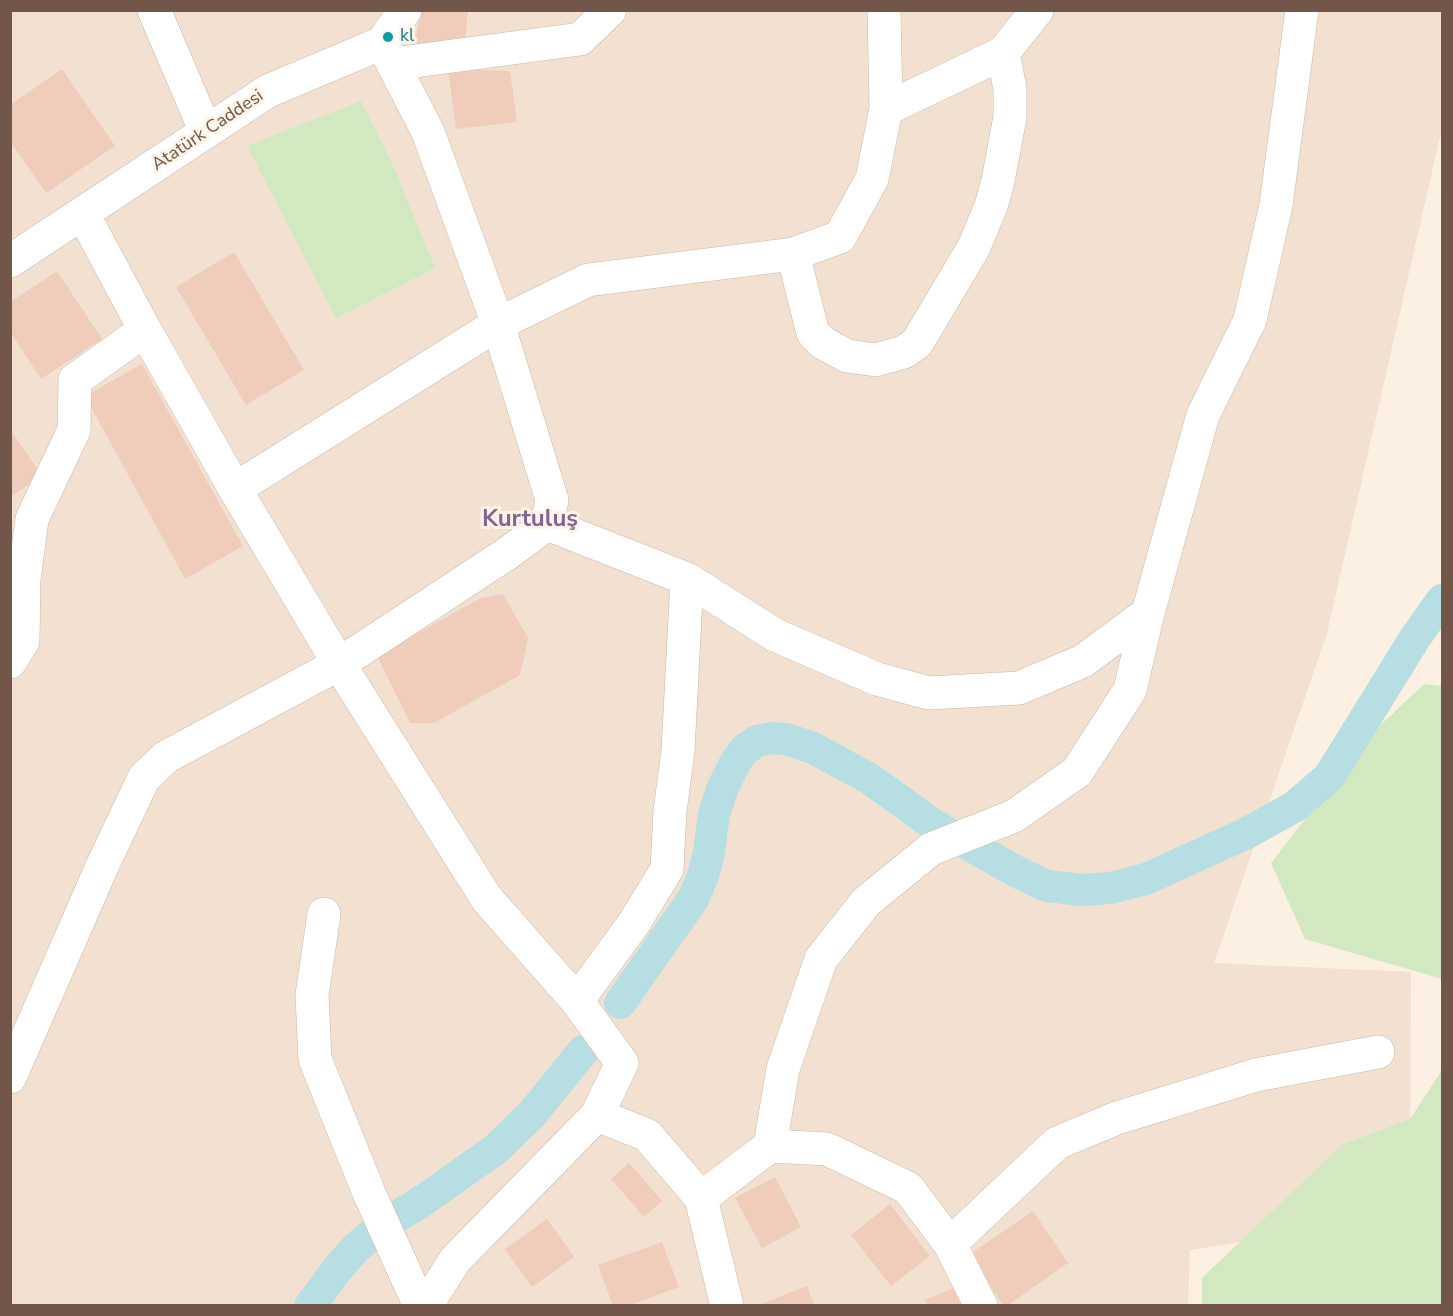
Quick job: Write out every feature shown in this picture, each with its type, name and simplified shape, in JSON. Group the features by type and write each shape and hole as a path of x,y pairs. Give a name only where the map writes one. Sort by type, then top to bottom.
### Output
{"street":[{"path":"154,10 206,132"},
{"path":"10,1077 144,778 166,757 339,664 508,553 547,524 552,500 498,324 428,132 388,53 405,10"},
{"name":"Atatürk Caddesi","path":"10,261 268,91 388,53 580,39 610,10"},
{"path":"235,489 498,324 588,280 793,254 840,237 872,179 886,109 884,10"},
{"path":"886,109 1003,54 1037,10"},
{"path":"771,1146 783,1069 821,959 866,902 931,849 1014,816 1077,772 1130,690 1148,614 1203,416 1250,320 1276,205 1302,10"},
{"path":"793,254 813,333 823,343 847,356 876,360 904,352 917,344 974,247 991,206 1010,117 1010,89 1003,54"},
{"path":"83,214 145,330 235,489 339,664 487,899 577,1001 622,1063 597,1115 455,1260 426,1305"},
{"path":"15,647 32,519 74,430 75,380 145,330"},
{"path":"547,524 687,579 775,635 877,679 929,693 1019,688 1083,661 1148,614"},
{"path":"577,1001 634,923 667,869 670,811 678,751 687,579"},
{"path":"324,914 312,995 315,1059 369,1193 420,1305"},
{"path":"950,1244 1057,1143 1117,1118 1256,1076 1378,1052"},
{"path":"597,1115 647,1135 701,1198 727,1305"},
{"path":"701,1198 771,1146 827,1149 908,1188 950,1244 981,1305"}],"shaded area":[{"path":"10,11 1442,11 1442,128 1327,633 1214,963 1411,972 1410,1216 1190,1250 1188,1305 11,1305"}],"green space":[{"path":"361,101 394,168 435,268 336,318 247,146"},
{"path":"1424,684 1442,686 1442,979 1305,939 1271,863 1371,734"},
{"path":"1442,1070 1442,1305 1202,1305 1202,1278 1342,1145 1410,1119"}],"building":[{"path":"422,10 468,10 464,51 412,53"},
{"path":"62,69 115,146 46,193 10,141 10,105"},
{"path":"448,69 510,71 517,122 456,129"},
{"path":"234,252 304,370 246,405 176,287"},
{"path":"57,271 102,339 41,379 10,332 10,302"},
{"path":"142,364 243,546 185,579 85,396"},
{"path":"10,429 42,476 10,497"},
{"path":"503,594 528,638 520,675 434,723 410,723 377,656 481,598"},
{"path":"629,1163 662,1201 644,1217 611,1179"},
{"path":"775,1177 801,1227 762,1248 735,1198"},
{"path":"890,1204 930,1256 891,1286 851,1235"},
{"path":"1033,1211 1068,1263 1004,1306 969,1255"},
{"path":"547,1219 574,1257 532,1287 505,1249"},
{"path":"662,1242 679,1287 627,1306 613,1306 598,1265"},
{"path":"960,1285 968,1306 927,1306 925,1300"},
{"path":"807,1286 815,1306 758,1306 758,1305"}],"waterway":[{"path":"620,1003 693,899 703,876 709,853 714,814 723,787 744,750 757,741 771,738 786,739 813,748 870,779 934,825 1017,872 1047,886 1082,890 1110,888 1146,879 1247,833 1294,807 1329,777 1415,638 1442,600"},
{"path":"310,1306 339,1267 380,1227 424,1200 496,1149 532,1114 583,1051"}],"place":[{"name":"kl","path":"388,37"}],"district":[{"name":"Kurtuluş","path":"530,520"}]}
